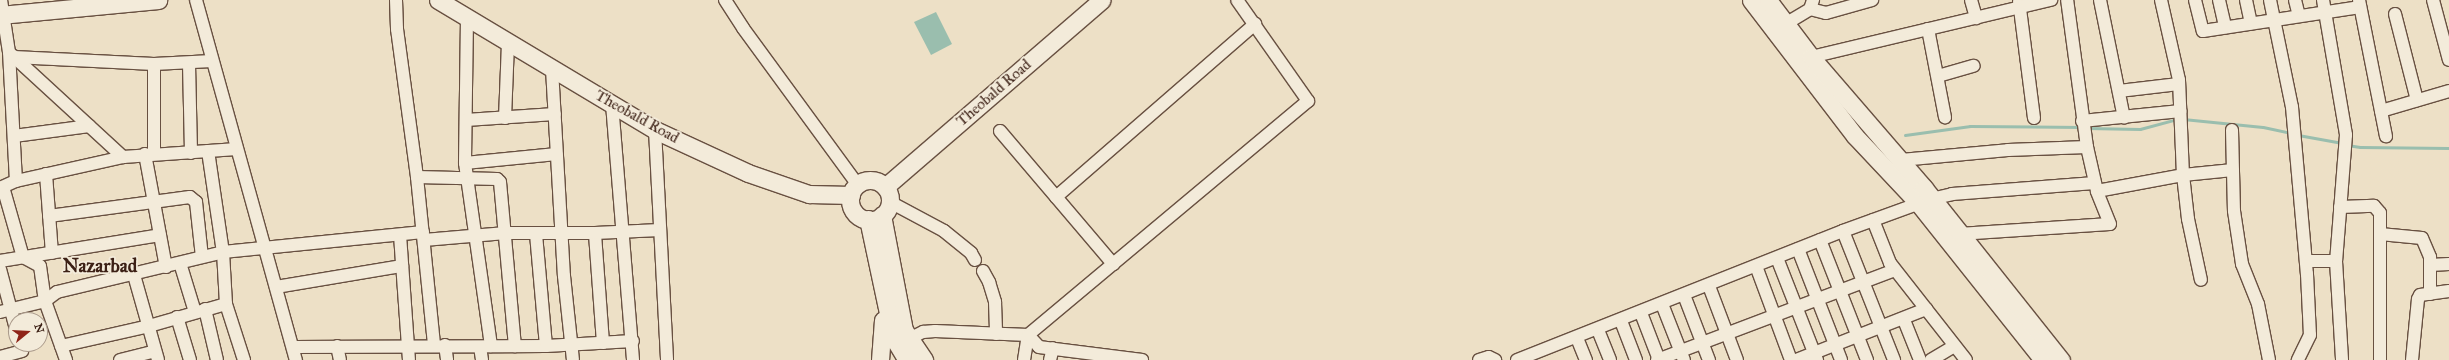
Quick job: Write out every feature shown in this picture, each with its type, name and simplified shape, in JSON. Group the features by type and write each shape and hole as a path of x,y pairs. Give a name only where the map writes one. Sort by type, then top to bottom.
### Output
{"main road":[{"path":"1,10 158,0"},
{"name":"Theobald Road","path":"438,0 655,130 748,172 809,194 822,202 853,195 872,180 881,206 1102,0"},
{"path":"1751,0 1855,136 1959,234 2060,360"},
{"path":"1768,0 1787,23 1811,57 1901,160 1925,201 2043,360"},
{"path":"853,195 860,217 881,206"},
{"path":"880,360 884,296 881,206"},
{"path":"881,206 904,330 903,354"},
{"path":"884,296 893,337 903,354 924,360"}],"street":[{"path":"196,0 296,360"},
{"path":"396,0 397,29 417,177 423,236 440,345 447,360"},
{"path":"725,0 853,195"},
{"path":"1024,360 1028,335 1308,102 1237,0"},
{"path":"1787,23 1811,4 1826,13 1872,0"},
{"path":"1971,0 1976,18"},
{"path":"1811,57 1976,18 2019,4 2051,0"},
{"path":"1959,234 2110,224 2096,187 2086,142 2067,0"},
{"path":"2100,0 2124,118"},
{"path":"2161,0 2179,84 2183,175 2188,219 2201,280"},
{"path":"2195,0 2203,31 2298,16 2324,6 2359,3 2386,136"},
{"path":"2219,0 2226,27"},
{"path":"2246,0 2251,23"},
{"path":"2270,0 2293,122 2306,261 2310,335 2298,360"},
{"path":"2295,0 2298,16"},
{"path":"2434,0 2449,60"},
{"path":"2019,4 2034,118"},
{"path":"2324,6 2346,135 2336,261 2342,360"},
{"path":"1,10 12,55 16,181"},
{"path":"2395,14 2417,100"},
{"path":"467,18 465,163 477,235 486,346 482,360"},
{"path":"1056,197 1255,24"},
{"path":"1928,29 1945,118"},
{"path":"505,118 508,42"},
{"path":"12,55 154,64 189,64 212,61"},
{"path":"12,55 123,157"},
{"path":"154,64 150,154 154,201 166,267"},
{"path":"189,64 191,153"},
{"path":"1938,76 1974,66"},
{"path":"552,69 562,234 573,360"},
{"path":"2119,91 2179,84"},
{"path":"2381,111 2449,91"},
{"path":"612,104 622,231 633,341 633,360"},
{"path":"2082,121 2180,112"},
{"path":"466,120 555,114"},
{"path":"14,136 89,126"},
{"path":"655,130 667,360"},
{"path":"2232,130 2234,211 2242,264 2258,304 2269,360"},
{"path":"1000,131 1113,264"},
{"path":"1901,160 2086,142"},
{"path":"66,360 45,301 40,266 23,257 1,187 16,181 123,157 237,149"},
{"path":"208,151 223,252 226,304 244,360"},
{"path":"465,163 557,154"},
{"path":"1517,360 1621,321 1843,231 1925,201 1965,193 2096,187 2233,170"},
{"path":"46,174 52,253"},
{"path":"417,177 497,179 500,182 506,233 515,346"},
{"path":"49,216 154,201 194,198 202,258"},
{"path":"881,206 944,231 971,253 975,260"},
{"path":"2340,207 2377,207 2380,213 2380,360"},
{"path":"1874,220 1886,255 1895,270 1966,360"},
{"path":"0,269 6,311 45,301 57,292 134,275 223,252 400,236 506,233 562,234 660,230"},
{"path":"1843,231 1865,283 1894,360"},
{"path":"595,233 603,343"},
{"path":"536,234 546,346"},
{"path":"2380,234 2422,238 2430,257 2430,294"},
{"path":"0,261 160,235"},
{"path":"400,236 409,360"},
{"path":"1820,240 1867,360"},
{"path":"1798,249 1841,360"},
{"path":"1777,258 1816,357"},
{"path":"2306,261 2336,261"},
{"path":"180,263 200,311 217,360"},
{"path":"2430,265 2449,264"},
{"path":"276,287 402,266"},
{"path":"1756,266 1791,360"},
{"path":"1641,313 1658,360 1683,356 1703,343 1727,333 1797,306 1865,283 1895,270"},
{"path":"983,271 990,282 995,302 996,334"},
{"path":"120,360 156,355 134,275"},
{"path":"1709,286 1737,360"},
{"path":"2412,360 2418,299 2420,295 2449,291"},
{"path":"1684,295 1709,360"},
{"path":"61,346 149,326 226,304"},
{"path":"1662,304 1683,356"},
{"path":"1796,360 1816,357 1835,345 1904,320 1926,309"},
{"path":"176,318 190,360"},
{"path":"1904,320 1920,360"},
{"path":"1621,321 1636,360"},
{"path":"1598,330 1610,360"},
{"path":"903,354 923,332 935,331 1028,335 1039,347 1052,354 1142,360"},
{"path":"1577,338 1586,360"},
{"path":"293,347 408,345 546,346 633,341"},
{"path":"337,346 340,360"},
{"path":"1931,360 1954,346"},
{"path":"0,357 22,352"},
{"path":"1480,360 1489,357 1495,360"}],"shaded area":[{"path":"936,12 952,44 931,55 914,22"}],"waterway":[{"path":"2087,128 2140,129 2178,119"},
{"path":"2183,119 2263,127 2291,133"},
{"path":"1905,135 1970,126 2081,127"},
{"path":"2298,135 2342,143"},
{"path":"2347,145 2360,147 2449,148"}],"district":[{"name":"Nazarbad","path":"100,266"}]}
